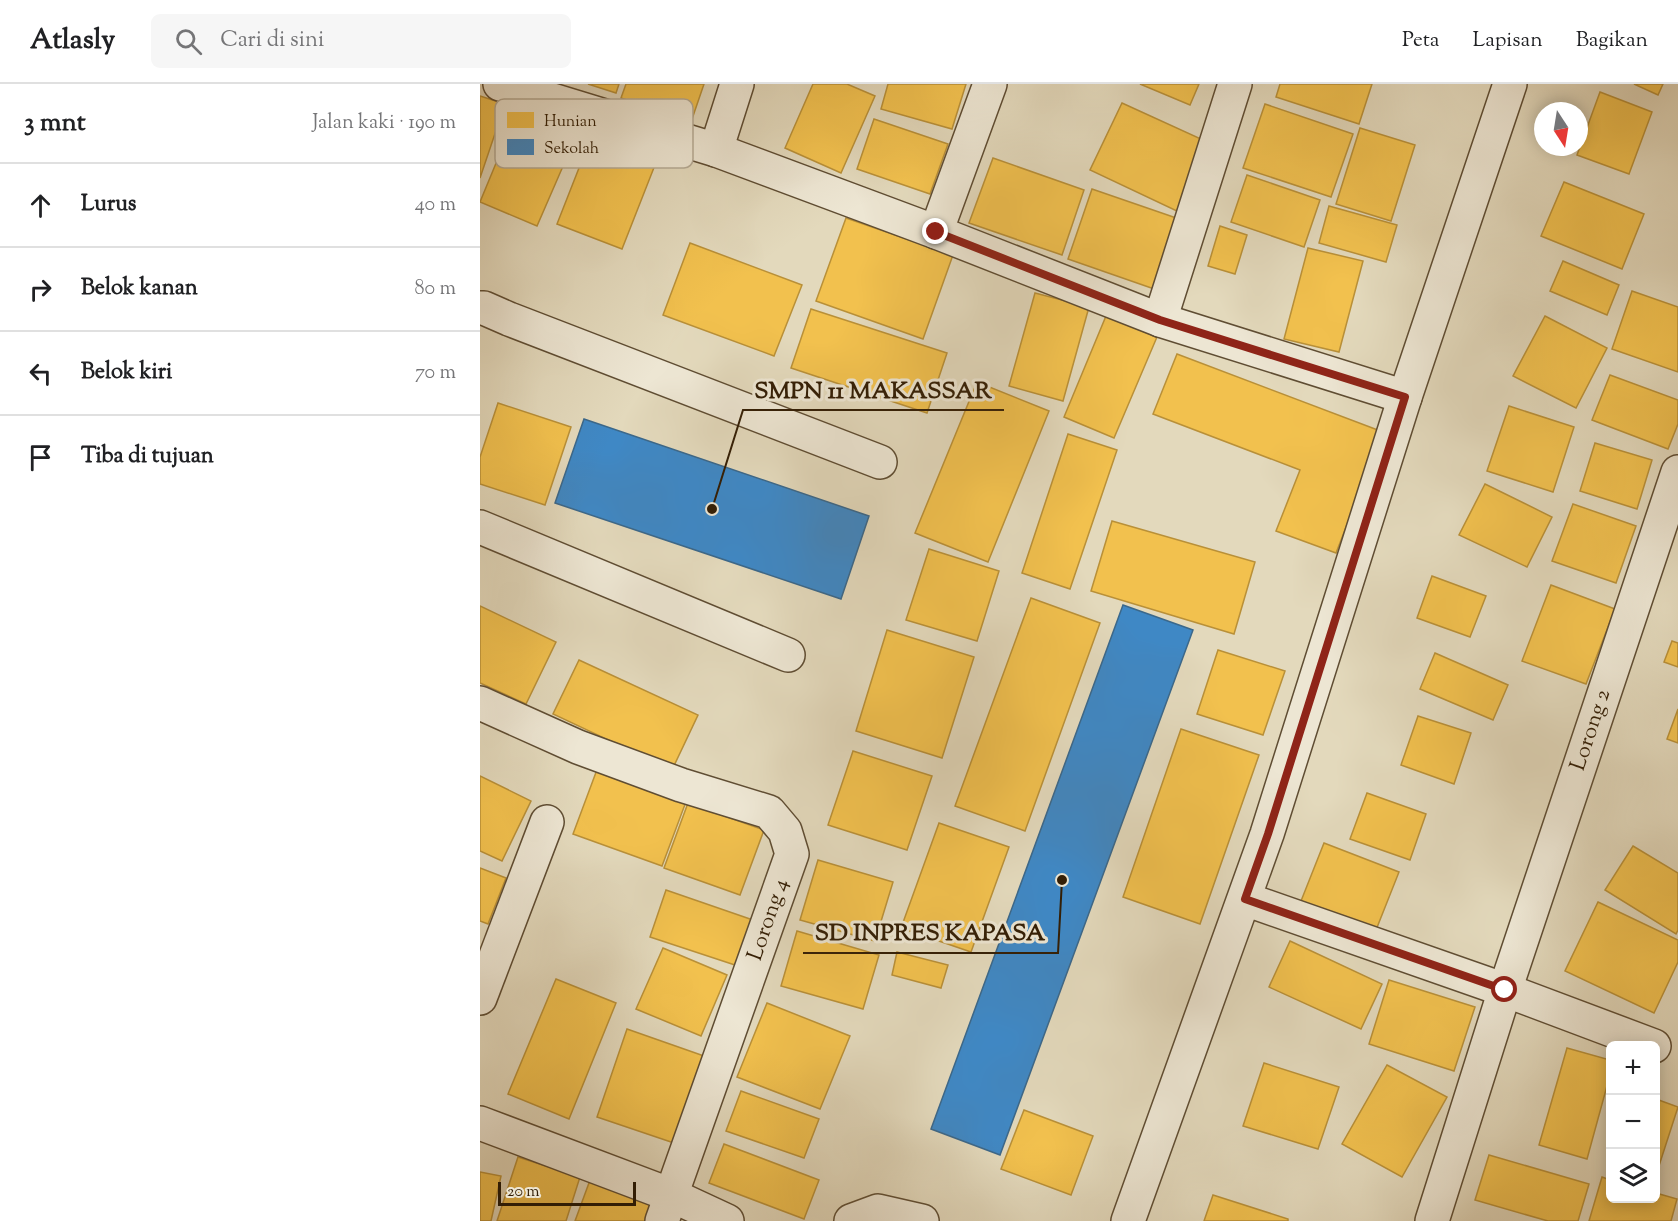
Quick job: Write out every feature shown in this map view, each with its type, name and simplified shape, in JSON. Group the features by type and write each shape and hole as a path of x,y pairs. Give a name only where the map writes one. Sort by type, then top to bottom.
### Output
{"street":[{"path":"500,84 549,99"},
{"path":"716,150 737,84"},
{"path":"936,232 990,84"},
{"path":"1160,320 1235,84"},
{"path":"1128,1221 1268,834 1405,397 1510,84"},
{"path":"693,143 936,232 1160,320 1405,397"},
{"path":"480,308 880,462"},
{"name":"Lorong 2","path":"1432,1221 1505,990 1678,472"},
{"path":"480,527 788,655"},
{"name":"Lorong 4","path":"480,703 578,747 681,785 769,812 785,831 792,854 667,1208"},
{"path":"480,998 547,822"},
{"path":"1245,899 1505,990 1642,1041"},
{"path":"1660,1048 1678,1054"},
{"path":"480,1124 667,1208 727,1221"},
{"path":"851,1221 878,1211 922,1221"}],"building: Hunian":[{"path":"588,84 619,84 616,93"},
{"path":"626,84 704,84 693,116 693,99 621,98"},
{"path":"813,84 847,84 875,96 841,173 785,148"},
{"path":"888,84 966,84 952,129 881,109"},
{"path":"1140,84 1199,84 1190,105"},
{"path":"1280,84 1372,84 1359,124 1276,97"},
{"path":"1634,84 1663,84 1658,95"},
{"path":"1600,92 1652,112 1629,174 1580,156 1588,156 1588,125"},
{"path":"480,96 495,101 495,134 480,178"},
{"path":"1122,103 1212,144 1179,212 1090,170"},
{"path":"1265,104 1353,134 1331,197 1243,168"},
{"path":"874,119 948,144 930,194 857,169"},
{"path":"1360,128 1415,145 1391,221 1336,204"},
{"path":"993,158 1084,190 1062,255 969,223"},
{"path":"495,166 495,168 562,168 537,226 480,202"},
{"path":"579,168 654,168 622,249 557,224"},
{"path":"1247,175 1320,200 1304,247 1231,222"},
{"path":"1564,182 1644,214 1622,269 1541,236"},
{"path":"1092,189 1185,221 1160,291 1068,259"},
{"path":"1329,206 1397,225 1386,262 1319,243"},
{"path":"846,218 953,255 923,339 816,301"},
{"path":"1220,226 1247,235 1235,274 1208,266"},
{"path":"690,243 802,285 774,356 663,315"},
{"path":"1308,248 1363,261 1339,352 1284,339"},
{"path":"1563,261 1619,285 1607,315 1550,291"},
{"path":"1632,291 1678,307 1678,372 1612,349"},
{"path":"1035,293 1089,307 1063,401 1009,386"},
{"path":"811,309 947,353 927,413 791,368"},
{"path":"1106,316 1157,337 1114,438 1064,417"},
{"path":"1545,316 1607,348 1576,408 1513,376"},
{"path":"1177,354 1383,432 1336,553 1276,531 1300,470 1153,414"},
{"path":"1610,375 1678,400 1678,424 1668,449 1592,420"},
{"path":"977,382 1049,411 988,562 915,533"},
{"path":"498,403 571,427 545,505 480,484 480,457"},
{"path":"1509,406 1574,427 1553,492 1487,471"},
{"path":"1068,434 1117,450 1070,589 1022,573"},
{"path":"1595,443 1652,460 1637,509 1580,491"},
{"path":"1485,484 1552,517 1527,567 1459,535"},
{"path":"1573,504 1636,526 1616,583 1552,561"},
{"path":"1112,521 1255,562 1234,634 1091,591"},
{"path":"929,549 999,571 977,641 906,620"},
{"path":"1432,576 1486,596 1470,637 1417,618"},
{"path":"1551,585 1615,609 1586,684 1522,661"},
{"path":"1031,598 1100,623 1025,831 955,806"},
{"path":"480,606 556,642 526,704 480,683"},
{"path":"887,630 974,657 942,758 856,731"},
{"path":"1672,641 1678,643 1678,667 1664,662"},
{"path":"1218,650 1285,671 1263,735 1197,714"},
{"path":"1435,653 1508,685 1493,720 1420,689"},
{"path":"579,660 698,715 672,770 553,714"},
{"path":"1678,709 1678,743 1667,739"},
{"path":"1418,716 1471,733 1454,784 1401,765"},
{"path":"1181,729 1259,755 1200,924 1123,897"},
{"path":"853,751 932,776 907,850 828,825"},
{"path":"598,767 687,799 662,866 573,834"},
{"path":"480,776 531,801 502,861 480,851"},
{"path":"1367,793 1426,814 1410,860 1350,839"},
{"path":"688,803 764,830 740,895 664,868"},
{"path":"939,823 1009,847 971,952 901,928"},
{"path":"1324,843 1399,872 1376,930 1301,901"},
{"path":"1633,846 1678,873 1678,930 1676,934 1605,890"},
{"path":"818,860 893,882 875,941 800,920"},
{"path":"480,868 506,878 488,924 480,921"},
{"path":"666,890 753,920 738,966 650,937"},
{"path":"1598,902 1678,940 1678,962 1654,1013 1565,971"},
{"path":"797,931 879,955 863,1009 781,986"},
{"path":"1290,941 1382,984 1361,1029 1269,987"},
{"path":"663,948 727,975 701,1036 636,1009"},
{"path":"897,952 948,965 941,988 892,975"},
{"path":"556,979 616,1003 569,1119 508,1094"},
{"path":"1389,980 1475,1007 1454,1071 1369,1044"},
{"path":"767,1003 850,1036 820,1109 737,1077"},
{"path":"627,1029 704,1056 674,1143 597,1117"},
{"path":"1567,1048 1606,1059 1606,1090 1587,1159 1539,1145"},
{"path":"1264,1063 1339,1087 1318,1149 1243,1126"},
{"path":"1387,1065 1447,1097 1402,1177 1342,1144"},
{"path":"741,1091 819,1119 804,1158 726,1131"},
{"path":"1660,1100 1678,1107 1660,1163"},
{"path":"1024,1110 1093,1136 1071,1195 1001,1169"},
{"path":"724,1144 819,1180 804,1219 709,1183"},
{"path":"1489,1155 1589,1184 1578,1221 1548,1221 1475,1200"},
{"path":"518,1157 580,1177 566,1221 497,1221"},
{"path":"480,1172 501,1176 491,1221 480,1221"},
{"path":"593,1172 663,1198 654,1221 575,1221"},
{"path":"1602,1177 1606,1178 1606,1203 1660,1203 1660,1194 1677,1199 1671,1221 1589,1221"},
{"path":"1213,1195 1288,1219 1288,1221 1204,1221"}],"building: Sekolah":[{"path":"584,419 869,516 841,599 555,503"},
{"path":"1123,605 1193,630 1000,1155 931,1129"}],"place":[{"name":"SMPN 11 MAKASSAR","path":"712,509"},
{"name":"SD INPRES KAPASA","path":"1062,880"}],"route":[{"path":"936,232 1160,320 1405,397 1268,834 1245,899 1505,990"}]}
